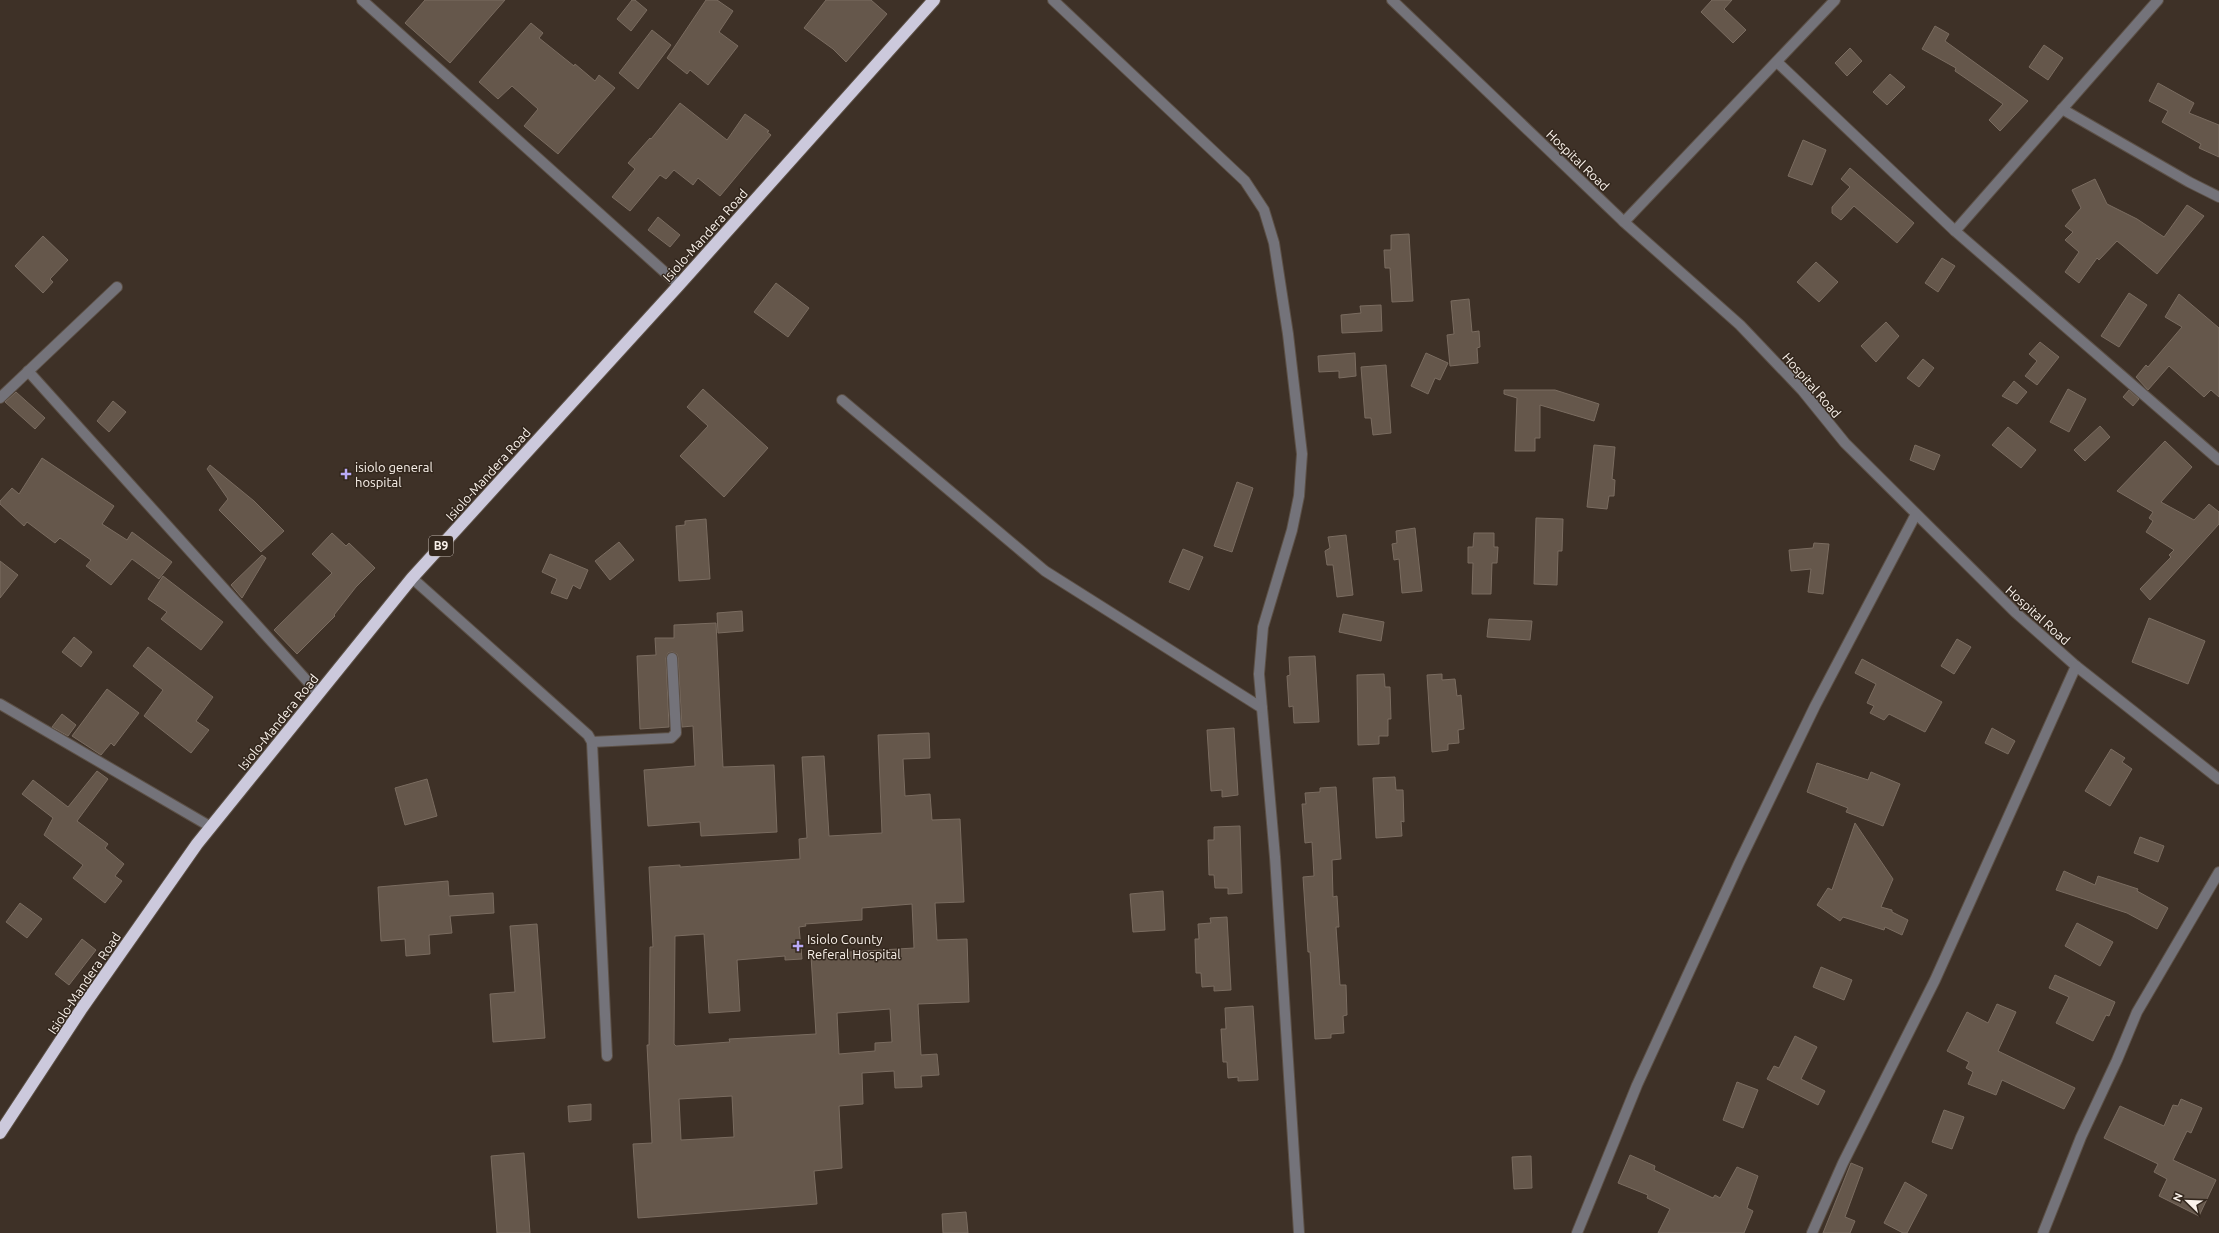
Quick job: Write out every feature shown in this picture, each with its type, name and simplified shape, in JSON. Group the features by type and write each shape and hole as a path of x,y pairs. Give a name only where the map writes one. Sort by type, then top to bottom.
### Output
{"highway":[{"name":"Isiolo-Mandera Road","path":"0,1133 82,1008 211,827 412,578 679,285 934,0"}],"street":[{"path":"362,0 679,285"},
{"path":"1053,0 1245,181 1264,210 1274,243 1288,334 1302,454 1299,496 1292,530 1263,627 1259,674 1275,857 1299,1233"},
{"name":"Hospital Road","path":"1392,0 1624,222 1740,325 1802,390 1845,443 2015,612 2076,666 2219,779"},
{"path":"1624,222 1707,132 1777,62 1835,0"},
{"path":"1956,232 2062,109 2083,88 2158,0"},
{"path":"1777,62 1956,232 2219,460"},
{"path":"2062,109 2189,182 2219,197"},
{"path":"0,398 117,288"},
{"path":"28,371 318,694"},
{"path":"842,400 1045,571 1262,708"},
{"path":"1577,1233 1637,1084 1739,863 1815,706 1916,514"},
{"path":"412,578 582,730 592,742 607,1056"},
{"path":"592,742 671,738 676,733 672,658"},
{"path":"1812,1233 1843,1163 1935,980 2076,666"},
{"path":"0,704 211,827"},
{"path":"2043,1233 2081,1137 2117,1060 2136,1012 2219,872"}],"building":[{"path":"425,0 505,0 450,63 405,23"},
{"path":"632,0 635,0 647,10 631,31 617,19"},
{"path":"706,0 717,0 733,11 719,32 738,46 708,85 690,70 687,74 667,58"},
{"path":"826,0 871,0 887,14 846,62 833,49 804,28"},
{"path":"1712,0 1732,0 1724,9 1746,30 1733,43 1701,12"},
{"path":"531,23 543,33 539,38 574,66 575,64 595,81 599,75 615,88 558,154 524,126 538,109 512,86 498,99 479,82"},
{"path":"1935,26 1949,34 1945,41 2028,101 2000,131 1989,120 2003,104 1955,71 1956,68 1922,49"},
{"path":"652,30 671,45 638,89 619,73"},
{"path":"2044,45 2063,58 2048,80 2029,67"},
{"path":"1850,48 1862,61 1847,76 1835,63"},
{"path":"1890,74 1905,87 1887,105 1873,92"},
{"path":"2158,83 2194,103 2189,113 2219,125 2219,157 2199,148 2201,144 2162,122 2168,111 2149,101"},
{"path":"680,103 727,140 745,114 769,131 767,132 771,135 720,196 698,178 693,185 674,170 666,179 660,175 630,211 612,197 635,169 628,163 650,138 651,139"},
{"path":"1803,140 1826,150 1812,185 1788,176"},
{"path":"1850,168 1914,223 1897,243 1854,206 1841,220 1832,213 1832,207 1850,187 1841,179"},
{"path":"2095,179 2107,204 2137,219 2164,237 2187,205 2204,216 2157,274 2117,241 2099,260 2097,258 2079,283 2065,272 2079,252 2065,240 2073,232 2065,226 2081,208 2072,190"},
{"path":"658,217 680,235 670,247 648,230"},
{"path":"1409,234 1413,301 1392,302 1390,268 1385,268 1384,250 1391,250 1391,235"},
{"path":"43,236 68,260 50,279 53,282 43,293 15,266"},
{"path":"1942,258 1955,266 1938,292 1925,283"},
{"path":"1816,262 1838,282 1819,302 1797,282"},
{"path":"776,283 809,308 788,337 754,312"},
{"path":"2129,293 2147,305 2119,347 2101,336"},
{"path":"2179,294 2219,328 2219,397 2211,390 2204,397 2169,366 2148,390 2136,377 2146,365 2148,367 2182,327 2165,317"},
{"path":"1469,299 1472,332 1479,331 1480,347 1477,348 1478,363 1450,366 1447,335 1454,334 1451,301"},
{"path":"1381,305 1382,331 1342,333 1341,315 1361,313 1360,306"},
{"path":"1886,322 1899,336 1876,362 1861,346"},
{"path":"2040,342 2059,357 2037,385 2025,376 2037,361 2029,354"},
{"path":"1355,353 1356,376 1339,378 1339,371 1319,372 1318,356"},
{"path":"1426,353 1448,363 1440,380 1435,378 1428,394 1411,386"},
{"path":"1923,359 1934,368 1919,387 1907,378"},
{"path":"1386,365 1391,433 1373,435 1371,418 1365,418 1361,367"},
{"path":"2014,381 2027,392 2017,404 2002,396"},
{"path":"703,389 768,448 724,497 680,456 708,426 687,407"},
{"path":"2068,389 2086,399 2069,432 2050,422"},
{"path":"1504,390 1555,390 1599,404 1594,421 1540,405 1540,438 1535,438 1535,451 1515,451 1517,398 1504,394"},
{"path":"2129,390 2139,399 2133,406 2123,397"},
{"path":"16,392 45,418 35,429 5,402"},
{"path":"113,401 126,412 109,432 97,421"},
{"path":"2100,426 2110,437 2085,461 2074,450"},
{"path":"2008,427 2036,450 2021,468 1992,445"},
{"path":"2165,441 2192,467 2161,502 2194,520 2209,504 2219,512 2219,524 2150,600 2140,589 2171,557 2169,555 2174,550 2146,532 2153,521 2149,518 2153,512 2117,491"},
{"path":"1594,445 1615,447 1612,479 1615,480 1614,496 1609,496 1607,509 1587,507"},
{"path":"1915,445 1940,455 1934,470 1910,460"},
{"path":"42,458 114,506 102,524 127,540 132,532 172,562 159,579 132,559 111,585 86,566 91,560 60,538 55,543 27,522 24,526 0,504 0,501 12,488 19,494"},
{"path":"210,465 254,501 284,531 261,552 219,510 228,499 207,469"},
{"path":"1237,482 1253,488 1232,552 1214,546"},
{"path":"1536,518 1563,519 1562,551 1558,551 1557,585 1534,584"},
{"path":"706,519 710,579 679,581 676,526 685,525 685,521"},
{"path":"1415,528 1422,591 1402,593 1399,559 1394,560 1392,544 1397,543 1396,531"},
{"path":"332,533 346,546 349,543 375,568 356,587 334,615 335,616 297,654 274,630 332,573 312,554"},
{"path":"1474,533 1494,533 1494,547 1498,547 1497,563 1492,563 1491,594 1472,594 1473,563 1468,563 1468,547 1473,547"},
{"path":"1346,535 1353,595 1337,597 1333,565 1327,565 1325,551 1330,548 1328,537"},
{"path":"619,542 634,560 610,580 595,561"},
{"path":"1814,543 1829,544 1823,594 1808,592 1811,569 1791,571 1789,550 1813,548"},
{"path":"1183,549 1203,557 1189,590 1169,582"},
{"path":"550,554 588,570 580,589 573,585 567,599 551,593 557,579 542,572"},
{"path":"262,555 266,558 242,598 231,585"},
{"path":"0,561 18,575 0,598"},
{"path":"163,576 223,622 201,650 161,619 167,612 148,599"},
{"path":"742,611 743,631 718,633 717,613"},
{"path":"1343,614 1384,622 1381,641 1339,632"},
{"path":"2149,618 2205,641 2188,684 2132,662"},
{"path":"1489,619 1532,621 1530,640 1487,637"},
{"path":"716,623 723,767 774,765 777,832 701,836 700,822 648,826 644,770 695,766 693,726 682,727 678,658 677,654 672,652 668,653 666,658 669,727 640,729 637,656 656,655 655,638 674,638 674,625"},
{"path":"74,637 92,652 81,667 62,652"},
{"path":"1957,639 1971,647 1954,674 1941,666"},
{"path":"148,647 213,697 196,721 209,730 191,753 144,716 163,690 133,666"},
{"path":"1315,656 1319,722 1294,723 1293,706 1289,707 1287,676 1290,675 1289,657"},
{"path":"1862,659 1942,702 1925,732 1889,714 1884,720 1870,713 1874,706 1867,703 1876,684 1855,673"},
{"path":"1384,674 1385,687 1390,687 1391,719 1388,719 1388,736 1379,736 1379,744 1358,745 1357,675"},
{"path":"1442,674 1442,680 1455,679 1457,696 1461,695 1464,729 1458,730 1459,743 1448,744 1448,750 1432,752 1427,675"},
{"path":"107,689 139,713 114,746 111,743 101,755 72,736"},
{"path":"62,714 76,725 68,736 52,727"},
{"path":"1234,728 1238,795 1222,797 1222,790 1211,791 1207,730"},
{"path":"1992,728 2015,741 2008,754 1985,743"},
{"path":"929,733 930,758 903,759 905,796 930,794 932,820 960,819 964,902 935,903 937,940 967,939 969,1002 918,1004 921,1055 937,1054 939,1075 921,1076 922,1087 895,1088 894,1071 862,1073 863,1104 839,1106 842,1168 814,1171 817,1204 638,1218 633,1144 652,1143 647,1045 649,1045 650,947 653,947 649,867 680,865 680,867 800,859 799,839 807,838 802,757 824,756 829,836 882,833 878,735","holes":["912,904 914,948 833,953 811,956 816,1034 729,1039 730,1042 676,1046 674,1044 675,936 704,934 709,1013 740,1011 737,960 785,956 785,960 802,959 799,927 806,926 805,924 862,920 862,908","890,1009 892,1042 875,1043 875,1051 839,1054 837,1013","732,1096 734,1137 681,1140 679,1099"]},
{"path":"2111,749 2125,758 2122,762 2132,769 2110,806 2085,791"},
{"path":"1817,763 1868,780 1871,772 1900,784 1883,826 1846,812 1848,808 1807,792"},
{"path":"97,771 108,779 77,821 108,844 105,848 124,864 115,876 122,881 105,903 73,878 83,865 44,835 53,818 22,794 33,780 68,807"},
{"path":"1395,777 1396,790 1403,790 1404,822 1401,821 1402,836 1376,838 1373,778"},
{"path":"427,779 437,816 405,825 395,788"},
{"path":"1336,787 1341,859 1332,860 1333,897 1337,896 1339,927 1336,927 1340,985 1346,985 1347,1015 1343,1016 1344,1033 1331,1034 1331,1038 1315,1039 1310,952 1308,952 1303,877 1314,876 1312,842 1305,843 1302,804 1306,804 1305,793 1320,792 1320,788"},
{"path":"1855,823 1893,879 1881,907 1892,910 1892,912 1908,920 1902,935 1885,927 1884,930 1843,917 1840,921 1817,905 1828,888 1832,890"},
{"path":"1240,826 1242,893 1228,894 1228,888 1215,888 1214,875 1209,875 1208,840 1214,840 1214,827"},
{"path":"2140,837 2164,846 2158,862 2134,853"},
{"path":"2064,871 2095,885 2098,876 2138,889 2137,891 2168,908 2157,929 2127,913 2056,890"},
{"path":"448,881 449,896 493,893 494,913 450,916 452,933 429,935 430,954 406,956 405,939 381,941 378,887"},
{"path":"1163,891 1165,930 1133,932 1130,894"},
{"path":"20,903 42,919 27,938 6,922"},
{"path":"1227,917 1231,990 1214,991 1214,986 1202,987 1201,973 1196,973 1195,939 1199,939 1198,924 1211,923 1210,918"},
{"path":"2077,923 2113,942 2100,966 2065,946"},
{"path":"537,924 545,1038 493,1042 490,994 515,992 510,926"},
{"path":"82,939 96,950 69,985 55,974"},
{"path":"1821,967 1852,980 1844,1000 1813,987"},
{"path":"2055,975 2115,1002 2109,1016 2106,1015 2093,1041 2056,1023 2069,997 2049,988"},
{"path":"1997,1004 2016,1012 1998,1051 2075,1088 2064,1109 2002,1080 1996,1095 1968,1084 1973,1072 1966,1068 1969,1062 1947,1051 1967,1012 1988,1023"},
{"path":"1253,1006 1258,1080 1238,1081 1238,1077 1228,1078 1227,1062 1223,1062 1221,1029 1226,1029 1225,1008"},
{"path":"1795,1036 1817,1047 1801,1079 1825,1091 1818,1105 1767,1079 1774,1066 1779,1068"},
{"path":"1737,1082 1758,1090 1743,1128 1723,1120"},
{"path":"2181,1099 2202,1108 2191,1133 2187,1131 2173,1160 2216,1180 2199,1216 2159,1196 2167,1179 2154,1172 2158,1164 2104,1138 2120,1106 2164,1126 2173,1105 2178,1106"},
{"path":"591,1104 591,1120 569,1122 568,1106"},
{"path":"1944,1110 1964,1117 1952,1149 1932,1142"},
{"path":"524,1153 530,1233 497,1233 491,1156"},
{"path":"1630,1155 1655,1166 1654,1170 1713,1198 1715,1195 1720,1198 1737,1167 1758,1176 1747,1208 1753,1211 1744,1233 1658,1233 1670,1209 1647,1198 1648,1195 1618,1183"},
{"path":"1531,1156 1532,1188 1514,1189 1512,1157"},
{"path":"1851,1163 1863,1168 1845,1217 1855,1221 1850,1233 1823,1233"},
{"path":"1905,1182 1927,1195 1907,1233 1903,1233 1884,1223"},
{"path":"966,1212 968,1233 943,1233 942,1214"}],"place":[{"name":"isiolo general hospital","path":"346,474"},
{"name":"Isiolo County Referal Hospital","path":"798,946"}]}
